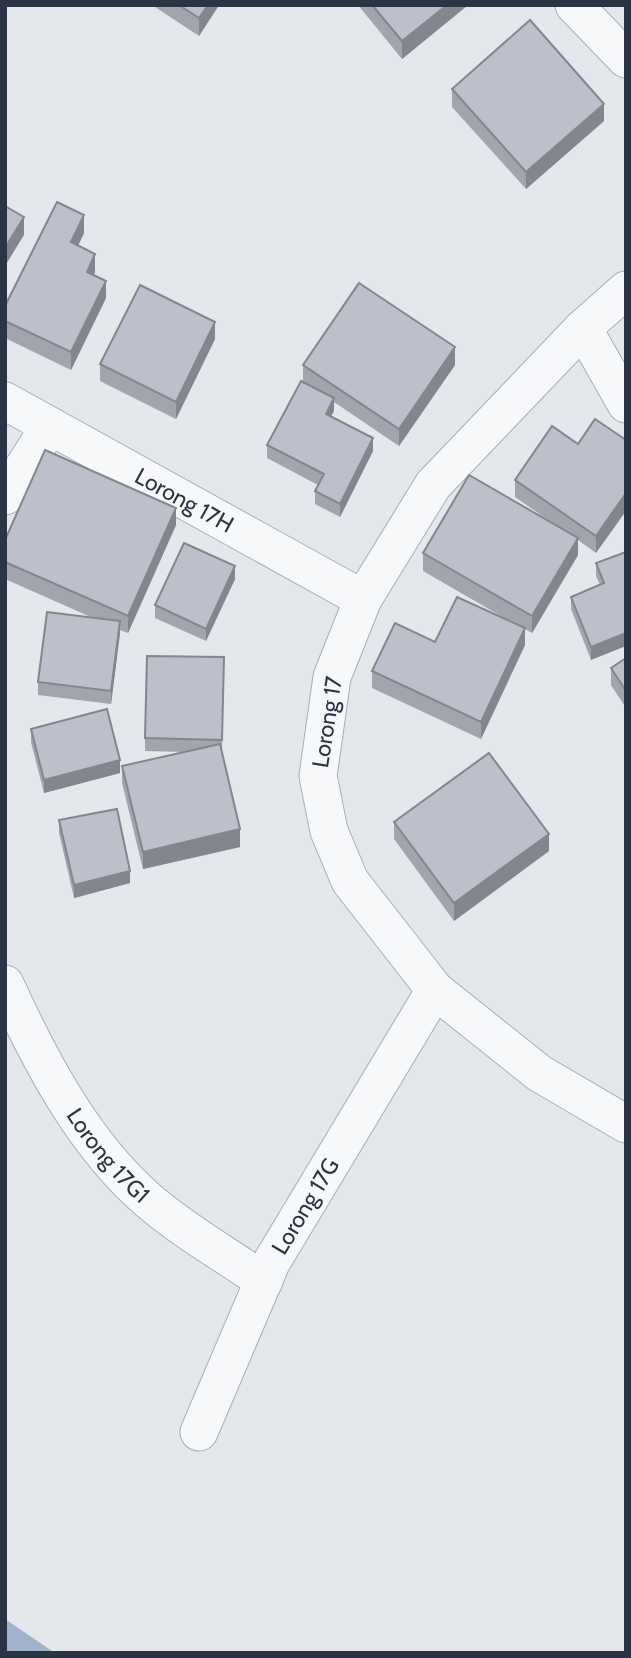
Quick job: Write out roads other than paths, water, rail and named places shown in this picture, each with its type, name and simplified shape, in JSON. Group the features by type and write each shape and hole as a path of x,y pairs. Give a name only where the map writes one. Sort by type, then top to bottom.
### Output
{"street":[{"path":"574,5 626,59"},
{"name":"Lorong 17","path":"626,290 583,328 433,485 363,599 332,677 318,776 329,831 350,881 435,990 538,1073 626,1124"},
{"path":"583,328 626,404"},
{"name":"Lorong 17H","path":"5,401 363,599"},
{"path":"5,496 50,426"},
{"name":"Lorong 17G1","path":"5,984 38,1056 88,1134 149,1201 264,1281"},
{"name":"Lorong 17G","path":"199,1432 271,1263 435,990"}],"water":[{"path":"5,1619 55,1653 5,1653"}]}
